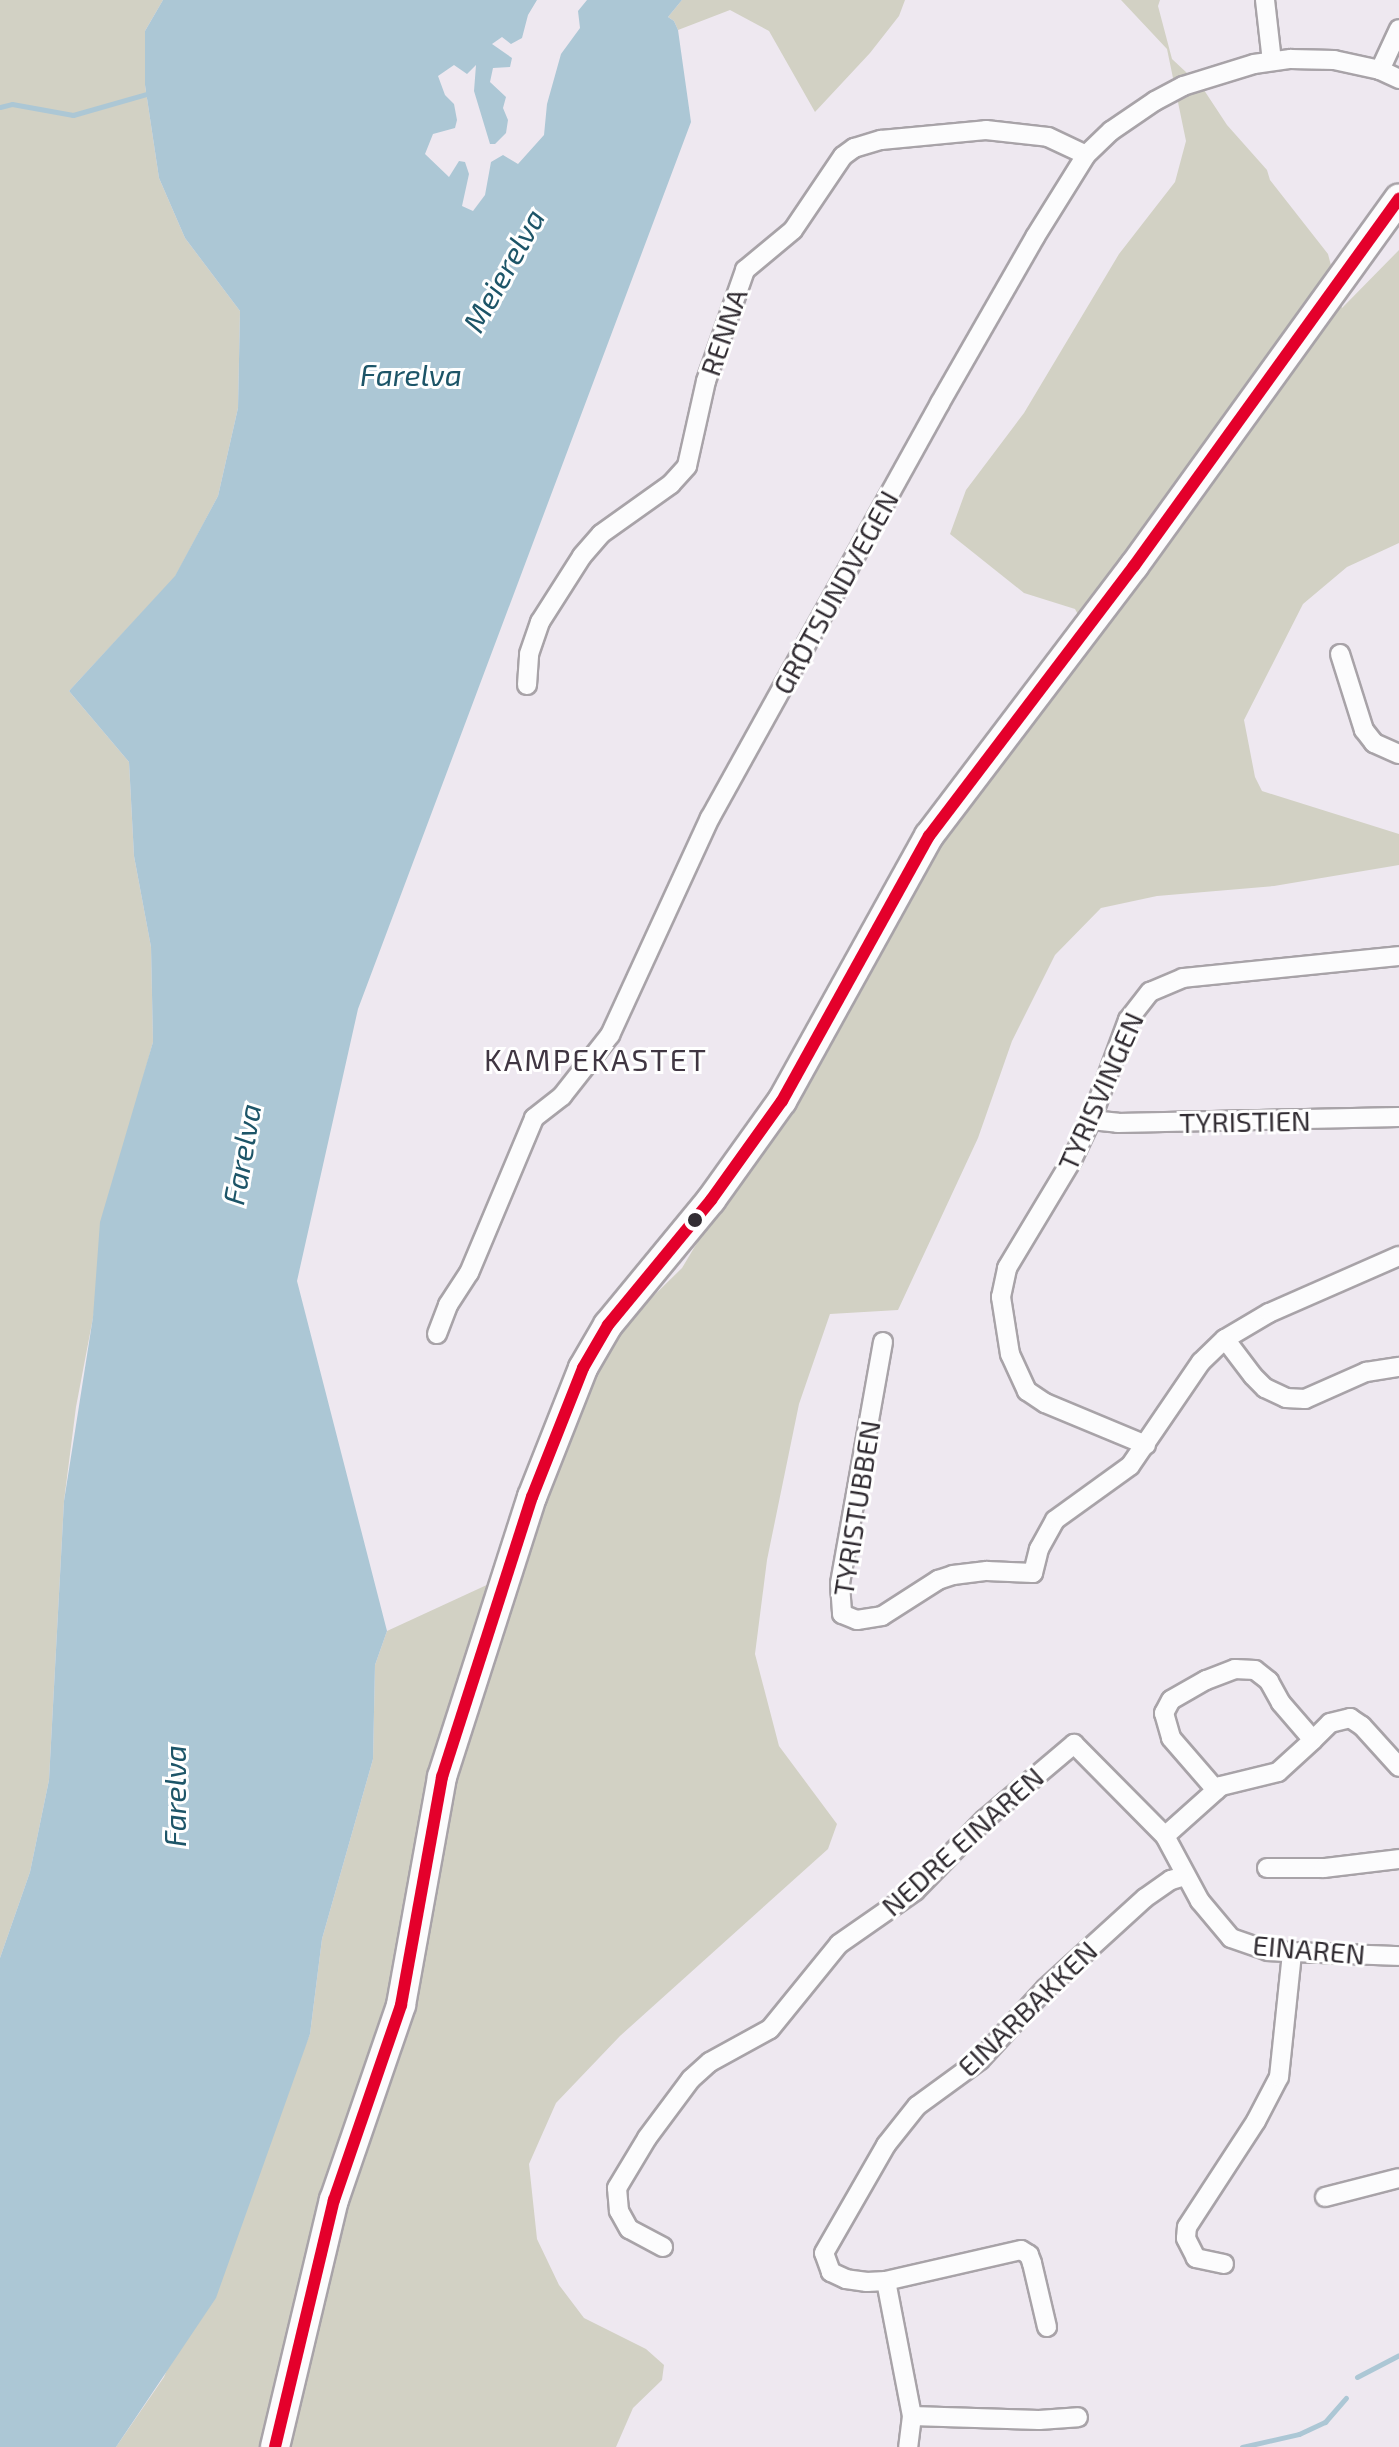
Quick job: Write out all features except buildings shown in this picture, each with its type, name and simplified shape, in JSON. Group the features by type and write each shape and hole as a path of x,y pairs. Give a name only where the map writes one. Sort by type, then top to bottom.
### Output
{"main road":[{"path":"275,2447 334,2200 401,2005 442,1777 532,1497 583,1368 608,1325 711,1200 782,1101 929,836 1134,566 1399,198"}],"street":[{"path":"1265,0 1272,61"},
{"path":"1380,70 1399,29"},
{"name":"GRØTSUNDVEGEN","path":"437,1334 448,1305 469,1273 534,1118 562,1096 610,1035 710,818 972,347 1086,155 1130,116 1183,86 1272,61 1334,60 1380,70 1399,79"},
{"name":"RENNA","path":"527,685 529,654 540,622 582,556 601,534 671,484 687,466 706,381 745,270 793,230 843,156 854,148 881,140 986,130 1048,137 1086,155"},
{"path":"1340,654 1364,730 1374,743 1399,754"},
{"name":"TYRISVINGEN","path":"1146,1445 1045,1403 1027,1391 1010,1354 1001,1289 1007,1268 1072,1160 1091,1120 1128,1020 1142,999 1159,987 1199,975 1399,956"},
{"name":"TYRISTIEN","path":"1091,1120 1118,1123 1399,1117"},
{"path":"1146,1445 1192,1373 1225,1339 1269,1313 1399,1256"},
{"path":"1225,1339 1265,1388 1295,1400 1314,1396 1366,1372 1399,1367"},
{"name":"TYRISTUBBEN","path":"883,1342 840,1584 842,1614 857,1620 882,1616 938,1580 953,1575 1033,1573 1039,1549 1055,1520 1130,1466 1146,1445"},
{"path":"1216,1790 1166,1728 1166,1706 1189,1688 1235,1669 1255,1670 1269,1681 1281,1703 1313,1740"},
{"path":"1165,1836 1216,1790 1239,1779 1278,1772 1330,1723 1350,1718 1362,1726 1399,1767"},
{"name":"EINAREN","path":"1074,1744 1165,1836 1211,1917 1231,1938 1254,1948 1292,1953 1399,1956"},
{"name":"NEDRE EINAREN","path":"663,2247 636,2235 623,2221 617,2200 621,2176 699,2070 770,2029 839,1944 915,1891 984,1820 1074,1744"},
{"path":"1267,1868 1324,1868 1399,1859"},
{"name":"EINARBAKKEN","path":"1047,2327 1029,2255 1021,2250 886,2281 856,2281 838,2276 827,2267 824,2253 897,2129 917,2106 980,2060 1045,1989 1103,1935 1159,1887 1185,1876"},
{"path":"1224,2264 1196,2258 1186,2238 1187,2227 1256,2121 1279,2077 1286,2035 1292,1953"},
{"path":"1325,2197 1399,2178"},
{"path":"886,2281 912,2416 908,2447"},
{"path":"912,2416 1039,2420 1078,2417"}],"shaded area":[{"path":"0,0 163,0 145,31 145,85 159,178 185,238 240,311 238,408 218,496 175,577 69,691 129,762 134,856 151,947 153,1042 129,1129 76,1407 64,1501 49,1780 30,1872 0,1958"},
{"path":"682,0 905,0 899,16 870,53 815,112 769,31 730,10 678,30 668,17"},
{"path":"1121,0 1160,0 1158,6 1172,59 1202,87 1227,125 1267,170 1270,180 1328,254 1342,308 1399,250 1399,543 1347,567 1303,604 1244,720 1255,777 1262,791 1399,834 1399,865 1274,886 1157,896 1101,908 1055,955 1012,1041 978,1138 898,1310 830,1314 799,1404 767,1560 755,1654 779,1746 837,1824 828,1849 620,2036 556,2103 529,2164 537,2239 559,2285 584,2318 646,2349 664,2365 662,2380 633,2408 616,2447 116,2447 164,2377 310,2034 322,1939 373,1759 375,1665 387,1631 519,1570 600,1364 638,1311 682,1268 918,872 1093,642 1075,609 1024,593 950,534 966,490 1024,413 1119,254 1175,182 1186,141 1167,49"}],"water":[{"name":"Farelva","path":"163,0 537,0 528,15 522,38 511,44 502,37 492,44 512,58 510,67 493,68 490,82 506,97 503,108 508,120 506,133 495,144 490,144 474,91 476,65 467,74 454,65 438,76 445,95 454,104 457,120 455,128 433,134 425,154 449,177 459,161 465,162 469,174 462,206 473,211 485,195 491,162 503,155 518,164 544,135 547,104 561,54 580,28 578,11 587,0 682,0 668,17 678,30 691,122 358,1009 297,1281 387,1631 375,1665 373,1759 322,1939 310,2034 216,2298 116,2447 0,2447 0,1958 30,1872 49,1780 64,1501 93,1317 100,1222 153,1042 151,947 134,856 129,762 69,691 175,576 218,496 238,408 240,311 185,238 159,178 145,85 145,31"}],"waterway":[{"path":"0,107 12,104 73,115 146,94"},
{"path":"1357,2377 1399,2355"},
{"path":"1242,2447 1299,2434 1325,2422 1346,2398"}],"transit line":[{"path":"275,2447 334,2200 401,2005 442,1777 532,1497 583,1368 608,1325 711,1200 782,1101 929,836 1134,566 1399,198"}],"district":[{"name":"KAMPEKASTET","path":"596,1059"}],"water label":[{"name":"Meierelva","path":"503,270"}]}
